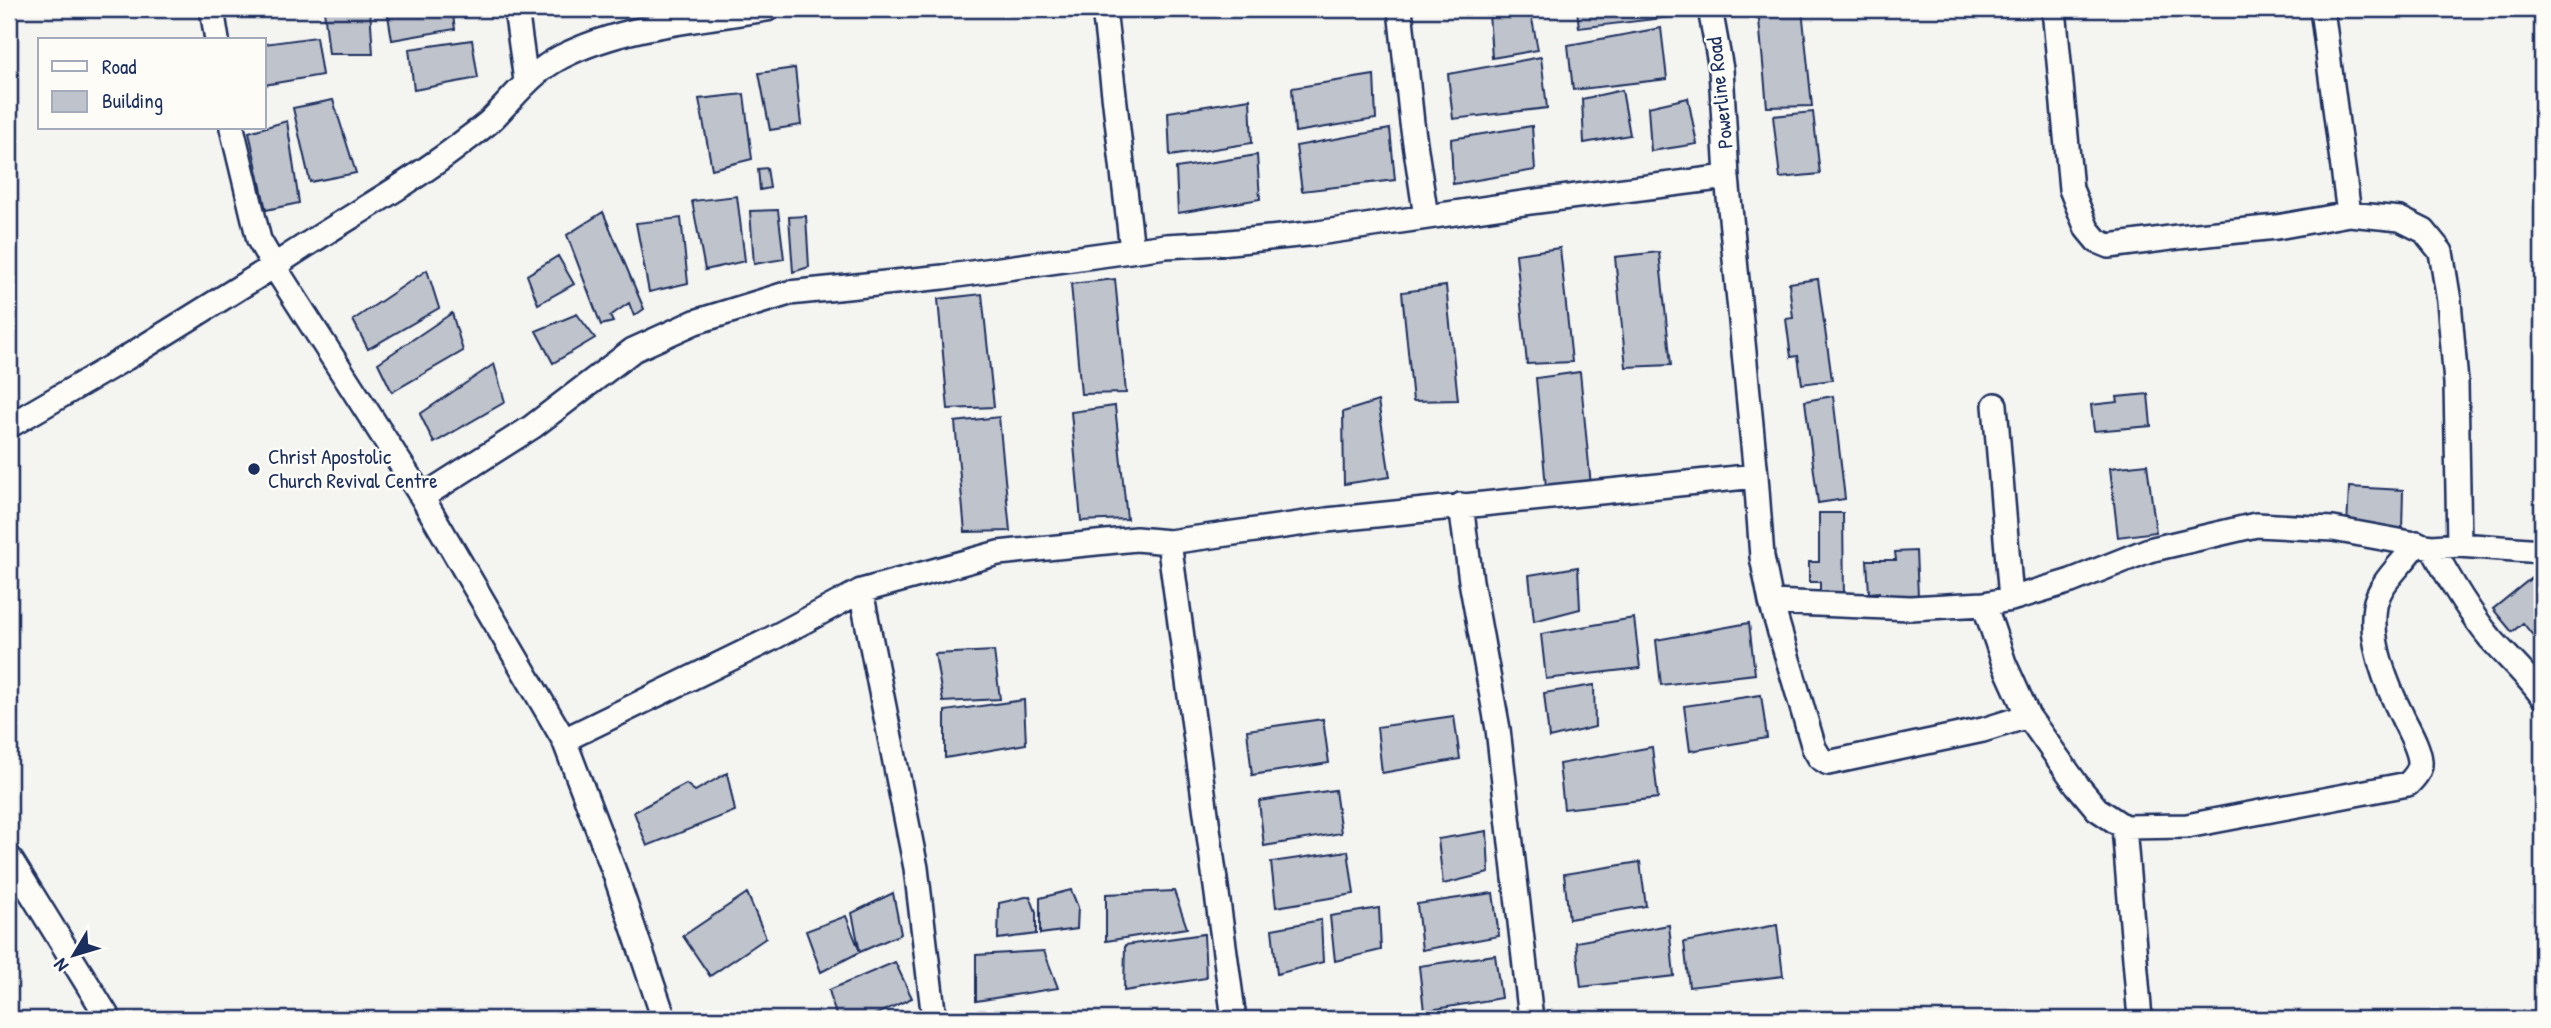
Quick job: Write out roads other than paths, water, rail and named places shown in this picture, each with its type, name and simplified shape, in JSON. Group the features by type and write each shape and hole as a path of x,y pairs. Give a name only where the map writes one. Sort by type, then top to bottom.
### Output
{"street":[{"path":"212,9 217,38"},
{"path":"516,9 526,81"},
{"path":"9,426 126,358 274,266 323,232 393,192 490,121 526,81 560,58 603,39 767,9"},
{"path":"1104,9 1132,250"},
{"path":"1400,9 1412,123 1426,217"},
{"name":"Powerline Road","path":"1710,9 1721,69 1727,177 1762,557 1771,602 1814,748 1820,758 1828,763 1983,730 2028,716"},
{"path":"2054,9 2071,189 2087,229 2097,241 2117,246 2277,227 2349,214 2400,219 2424,230 2441,252 2449,301 2456,383 2459,545"},
{"path":"2322,9 2349,214"},
{"path":"232,130 259,240 422,497 564,740 615,874 663,1019"},
{"path":"422,497 532,428 633,350 695,322 789,293 943,277 1132,250 1318,233 1727,177"},
{"path":"1994,405 2011,599"},
{"path":"564,740 769,640 861,591 998,553 1136,538 1170,542 1326,520 1756,475"},
{"path":"1461,505 1473,594 1498,729 1531,1019"},
{"path":"1771,602 1910,608 1983,604 2011,599 2071,581 2149,550 2256,525 2333,528 2424,545 2542,551"},
{"path":"1170,542 1234,1019"},
{"path":"2424,545 2491,638 2530,679 2542,696"},
{"path":"1983,604 2004,663 2028,716 2097,809 2124,827 2188,826 2408,784 2415,777 2420,760 2384,678 2374,609 2377,596 2384,585 2424,545"},
{"path":"861,591 916,868 934,1019"},
{"path":"2124,827 2140,1019"},
{"path":"9,858 109,1019"}],"place":[{"name":"Christ Apostolic Church Revival Centre","path":"254,469"}]}
